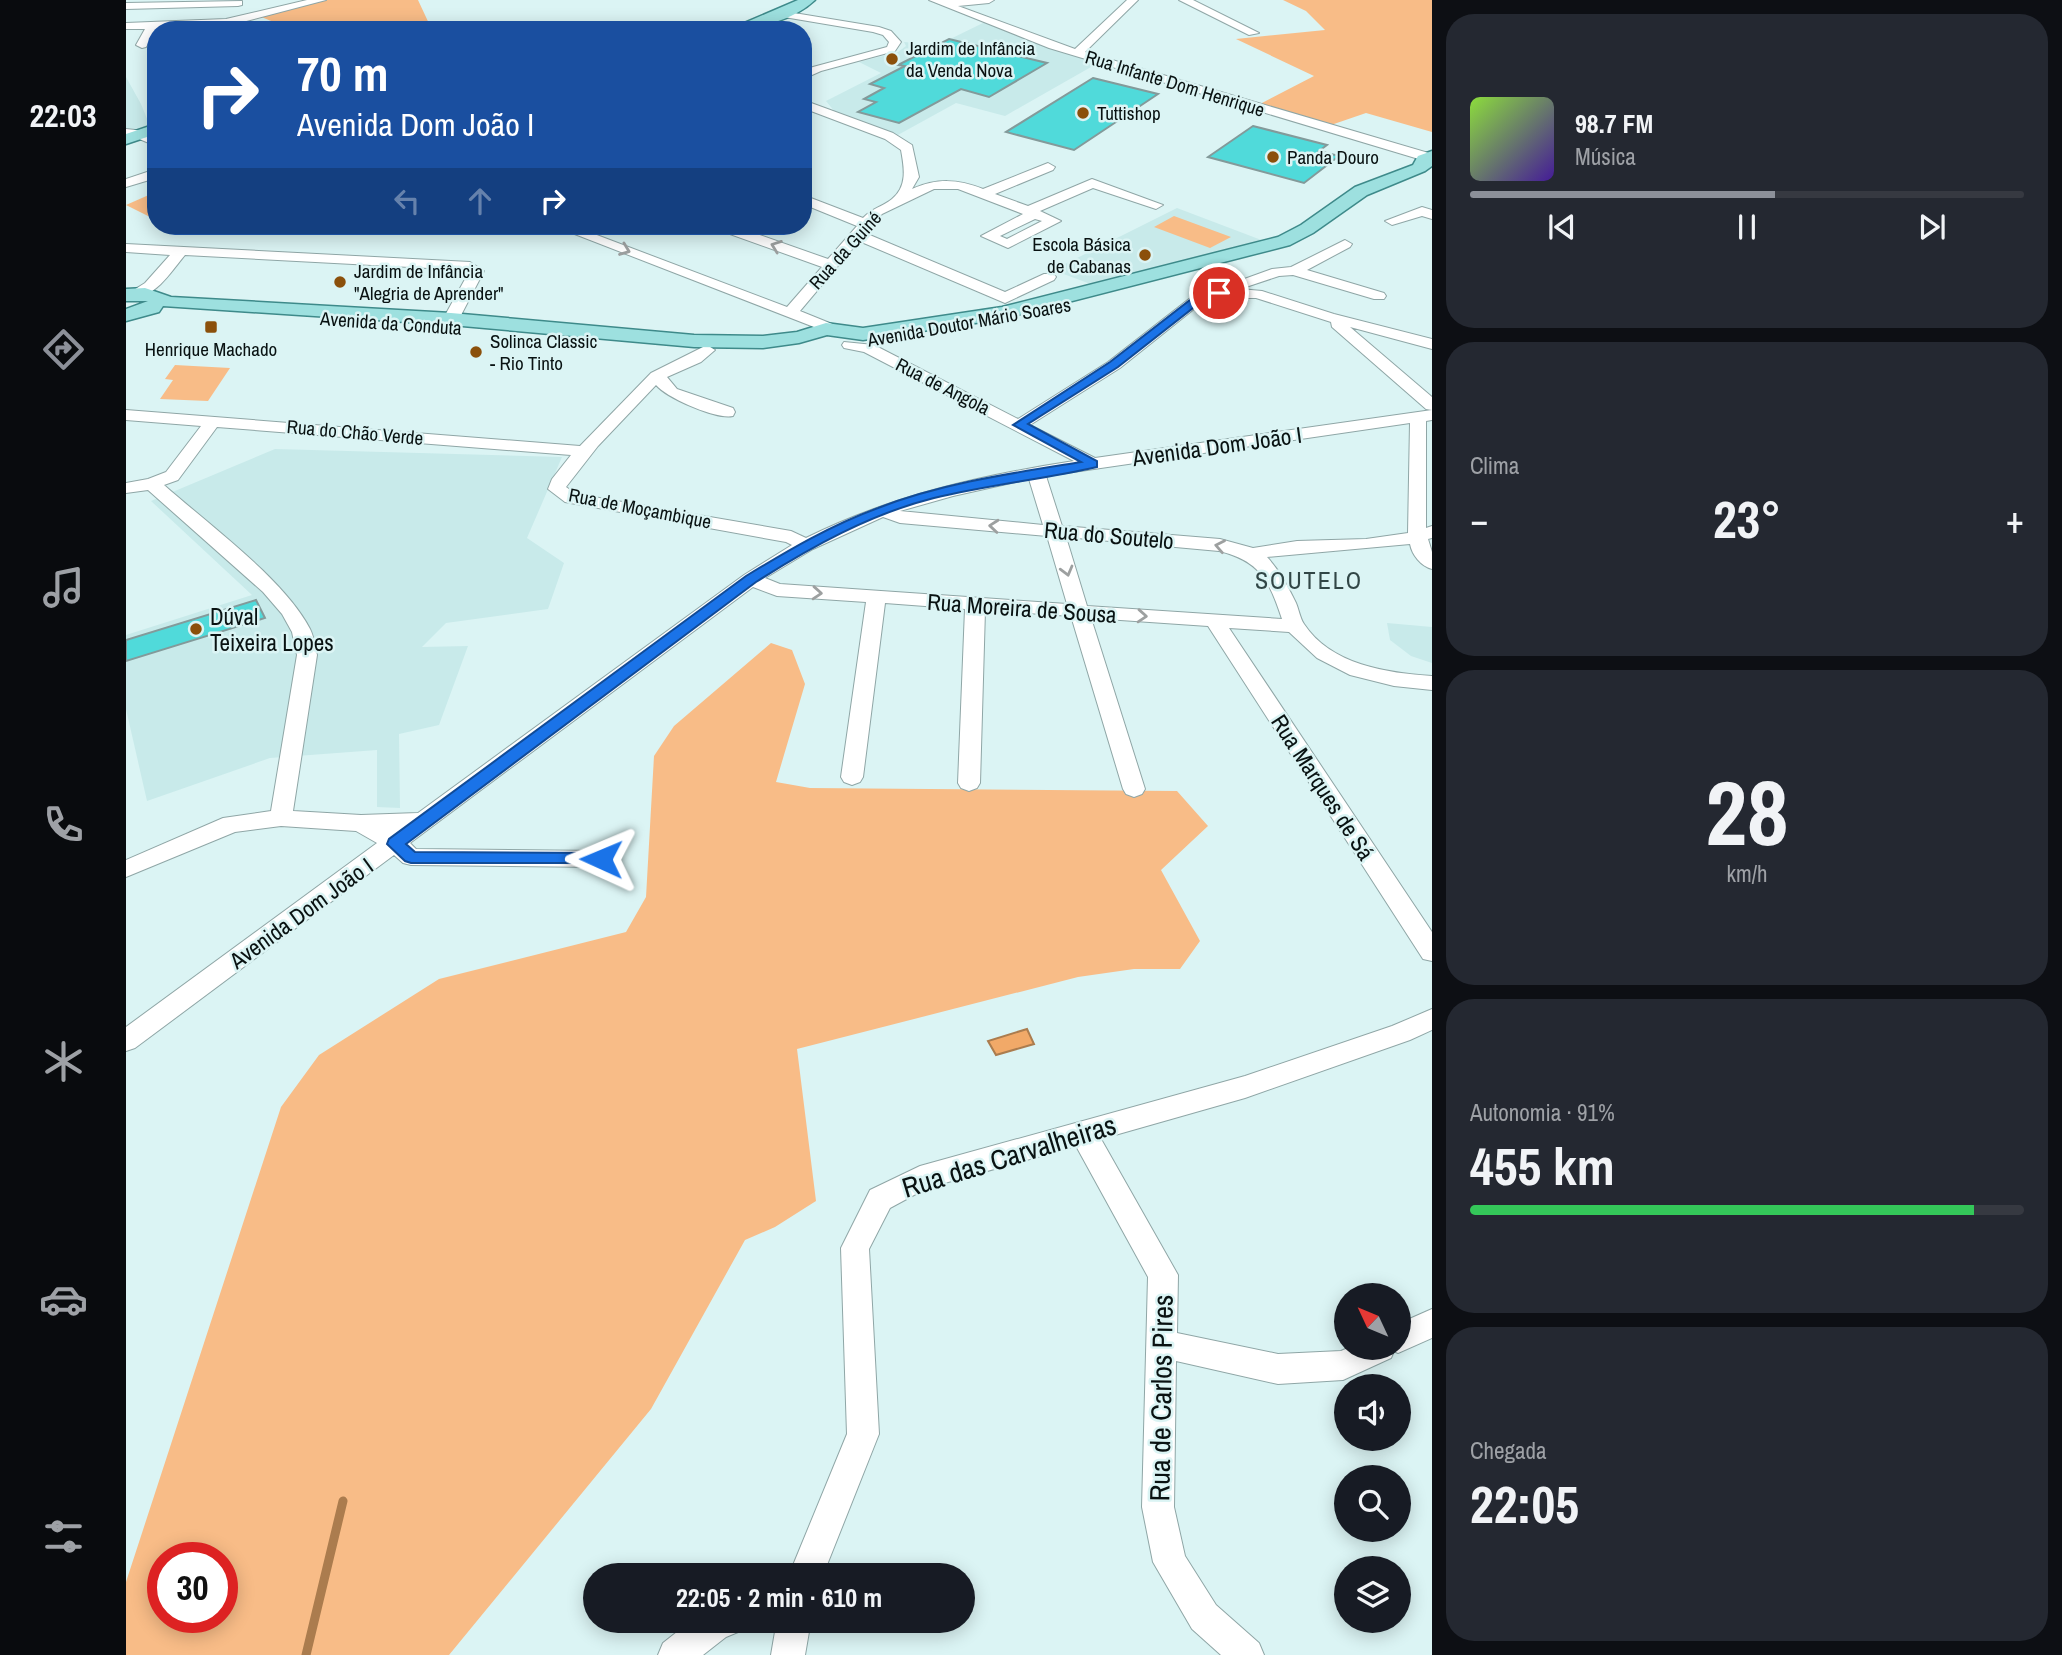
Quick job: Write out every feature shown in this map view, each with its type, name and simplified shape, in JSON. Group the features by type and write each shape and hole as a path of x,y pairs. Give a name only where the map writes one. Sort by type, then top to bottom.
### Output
{"main road":[{"path":"761,21 808,0"},
{"name":"Avenida Doutor Mário Soares","path":"858,342 1032,314 1293,247 1314,236 1370,195 1427,162"},
{"name":"Avenida da Conduta","path":"139,303 169,302 452,319 742,343 780,340 822,329"},
{"name":"Avenida da Conduta","path":"139,303 166,309 411,324 707,350 777,351 858,342"},
{"name":"Rua de Angola","path":"822,329 816,337 858,342"}],"street":[{"path":"241,21 321,0"},
{"path":"939,2 989,0"},
{"path":"1077,53 1133,0"},
{"path":"1184,0 1253,33"},
{"path":"126,6 239,2 231,21"},
{"name":"Rua Infante Dom Henrique","path":"939,2 1077,53 1427,162"},
{"path":"782,14 788,19 784,21"},
{"path":"782,14 875,29 887,33 895,42 891,49 812,72"},
{"path":"126,26 147,25"},
{"path":"812,107 889,136 907,148 912,177 900,199"},
{"path":"985,193 1048,166"},
{"path":"126,183 147,176"},
{"path":"126,183 147,180"},
{"name":"Rua da Guiné","path":"792,311 877,211 932,186 947,183 985,193"},
{"path":"985,193 1031,213 1092,183 1156,205"},
{"path":"812,204 1005,298 1049,277"},
{"path":"1392,221 1422,211 1432,215"},
{"name":"Rua de Angola","path":"585,235 792,311 822,329"},
{"path":"746,235 830,265"},
{"path":"1019,425 1114,365 1194,302 1219,293 1255,286 1294,271 1345,244"},
{"path":"126,248 470,266 477,271 452,319"},
{"path":"139,303 181,251"},
{"path":"1294,271 1379,296"},
{"path":"1255,286 1329,317 1432,344"},
{"path":"1329,317 1359,341 1427,412 1425,535 1421,551 1432,564"},
{"path":"1359,341 1363,336 1371,334 1391,333"},
{"name":"Rua de Angola","path":"858,342 1093,464"},
{"name":"Rua de Moçambique","path":"707,350 702,356 657,376 583,451 558,483 557,489 562,495 791,537 806,545"},
{"path":"657,376 671,392 727,412"},
{"name":"Avenida Dom João I","path":"126,1041 751,579 806,545 883,510 929,495 1036,472 1427,412"},
{"name":"Rua do Chão Verde","path":"126,415 583,451"},
{"path":"126,488 152,484 172,476 214,421"},
{"path":"1036,472 1134,789"},
{"path":"152,484 270,588 290,611 302,632 307,656 281,818"},
{"name":"Rua do Soutelo","path":"883,510 900,518 1220,545 1252,554"},
{"path":"1252,554 1281,546 1403,542 1425,535"},
{"path":"1252,554 1261,561 1286,603 1294,626 1319,649 1355,671 1401,681 1432,683"},
{"name":"Rua Moreira de Sousa","path":"751,579 777,590 1294,626"},
{"path":"852,777 876,598"},
{"path":"969,783 975,605"},
{"name":"Rua Marques de Sá","path":"1215,621 1432,952"},
{"path":"1401,681 1432,694"},
{"path":"126,869 231,824 281,818 361,823 425,821"},
{"path":"361,823 411,857 601,859"},
{"name":"Rua das Carvalheiras","path":"811,1563 863,1434 855,1248 880,1199 920,1178 1244,1087 1401,1033 1432,1019"},
{"name":"Rua de Carlos Pires","path":"1083,1132 1163,1275 1158,1507 1170,1562 1204,1617 1247,1655"},
{"path":"1411,1332 1432,1322"},
{"path":"1162,1344 1278,1369 1343,1365 1354,1360"},
{"path":"675,1655 704,1633"},
{"path":"788,1655 792,1633"}],"shaded area":[{"path":"312,0 418,0 428,21 271,21 259,16 311,4"},
{"path":"1283,0 1432,0 1432,132 1366,113 1331,125 1260,104 1314,76 1236,39 1325,30 1306,11"},
{"path":"985,22 1098,63 1005,116 956,103 896,136 835,112 826,101 881,73 859,62 898,52 906,46 904,42 938,45"},
{"path":"126,77 141,104 147,127 126,131"},
{"path":"147,196 147,216 126,205"},
{"name":"Escola Básica de Cabanas","path":"1177,208 1264,241 1093,285 1053,270"},
{"path":"1174,216 1231,237 1210,248 1154,227"},
{"path":"175,365 230,368 208,401 160,399 173,380 165,379"},
{"path":"275,449 562,457 527,538 564,563 548,609 446,623 422,647 468,646 439,725 399,734 400,808 377,807 377,750 270,758 147,801 126,709 126,635 252,595 151,501"},
{"path":"1387,623 1432,627 1432,663 1411,656 1390,640"},
{"path":"771,643 792,650 805,684 776,782 810,788 1177,791 1208,826 1161,870 1200,941 1180,969 1134,969 1078,977 797,1049 816,1201 775,1227 745,1240 651,1409 449,1655 126,1655 126,1582 281,1107 319,1055 439,979 626,932 646,897 654,756 674,726"},
{"path":"1027,1029 1034,1044 996,1055 988,1041"}],"building":[{"path":"949,39 1047,63 989,97 961,89 899,123 858,112 876,102 864,99 884,88 870,84 905,66 898,65"},
{"name":"Tuttishop","path":"1093,78 1158,94 1074,150 1006,132"},
{"name":"Panda Douro","path":"1253,126 1327,145 1319,151 1339,156 1304,183 1208,157"},
{"name":"Dúval Teixeira Lopes","path":"256,600 265,618 126,661 126,640"}],"waterway":[{"path":"306,1655 343,1501"}],"place":[{"name":"Jardim de Infância da Venda Nova","path":"892,59"},
{"name":"Tuttishop","path":"1083,113"},
{"name":"Panda Douro","path":"1273,157"},
{"name":"Escola Básica de Cabanas","path":"1145,255"},
{"name":"Jardim de Infância \"Alegria de Aprender\"","path":"340,282"},
{"name":"Henrique Machado","path":"211,327"},
{"name":"Solinca Classic - Rio Tinto","path":"476,352"},
{"name":"Dúval Teixeira Lopes","path":"196,629"}],"district":[{"name":"SOUTELO","path":"1309,580"}],"route":[{"path":"601,859 411,857 395,844 751,579 806,545 883,510 929,495 1036,472 1093,464 1019,425 1114,365 1194,302 1219,293"}]}
